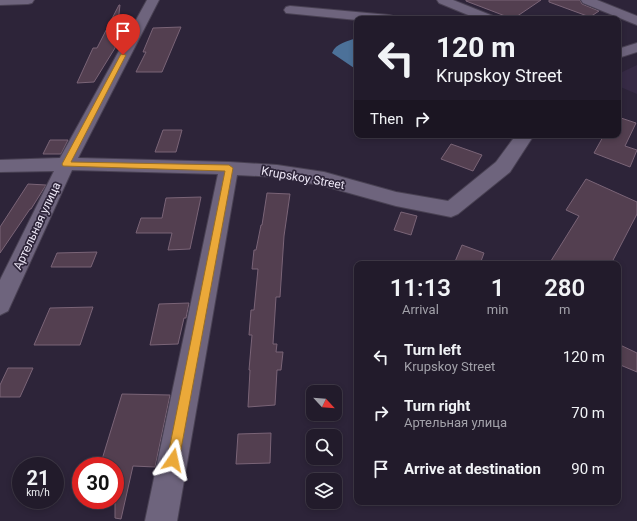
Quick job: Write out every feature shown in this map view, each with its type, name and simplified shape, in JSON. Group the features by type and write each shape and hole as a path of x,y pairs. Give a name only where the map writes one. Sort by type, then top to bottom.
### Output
{"street":[{"path":"0,1 28,0"},
{"path":"137,0 152,0"},
{"name":"Артельная улица","path":"0,304 66,164 152,0"},
{"path":"443,0 482,16"},
{"path":"588,0 637,21"},
{"path":"290,10 356,16"},
{"path":"621,53 637,47"},
{"name":"Krupskoy Street","path":"0,166 66,164 229,168 277,171 324,179 396,200 451,209 503,167 523,138"},
{"path":"161,521 229,168"}],"shaded area":[{"path":"637,65 637,94 621,87 621,73"}],"water":[{"path":"354,39 354,68 332,53 336,47 346,41"}],"building":[{"path":"541,0 517,16 505,16 466,1"},
{"path":"549,0 580,0 582,4 599,11 592,16 587,16 549,2"},
{"path":"119,5 115,48 94,82 77,83 93,48 97,48"},
{"path":"181,27 162,72 136,72 146,52 143,52 153,28"},
{"path":"621,118 636,123 625,146 637,150 630,167 594,153 602,138 621,138"},
{"path":"163,130 182,130 176,152 155,152"},
{"path":"50,140 68,140 61,154 43,154"},
{"path":"451,144 482,155 473,171 441,159"},
{"path":"586,179 637,202 637,214 613,261 551,261 579,216 566,210"},
{"path":"28,184 46,185 0,253 0,227"},
{"path":"267,193 290,194 284,236 280,297 276,297 273,344 277,344 276,352 283,352 281,370 277,370 275,405 248,407 252,335 249,335 251,310 254,310 258,269 252,269 254,250 256,250 262,225"},
{"path":"201,197 190,249 168,250 172,233 136,233 141,218 162,218 166,198"},
{"path":"401,212 417,216 411,235 394,230"},
{"path":"462,245 484,253 481,261 455,261"},
{"path":"97,252 91,267 51,267 57,253"},
{"path":"189,303 178,344 150,345 159,304"},
{"path":"93,307 80,345 34,345 50,308"},
{"path":"621,345 637,353 637,372 621,365"},
{"path":"8,368 33,368 20,397 0,397 0,385"},
{"path":"122,394 170,395 155,467 133,466 124,506 124,457 103,457"},
{"path":"271,433 270,463 236,464 238,434"},
{"path":"115,509 123,509 121,519 115,518"}],"route":[{"path":"123,55 66,164 229,168 173,460"}]}
